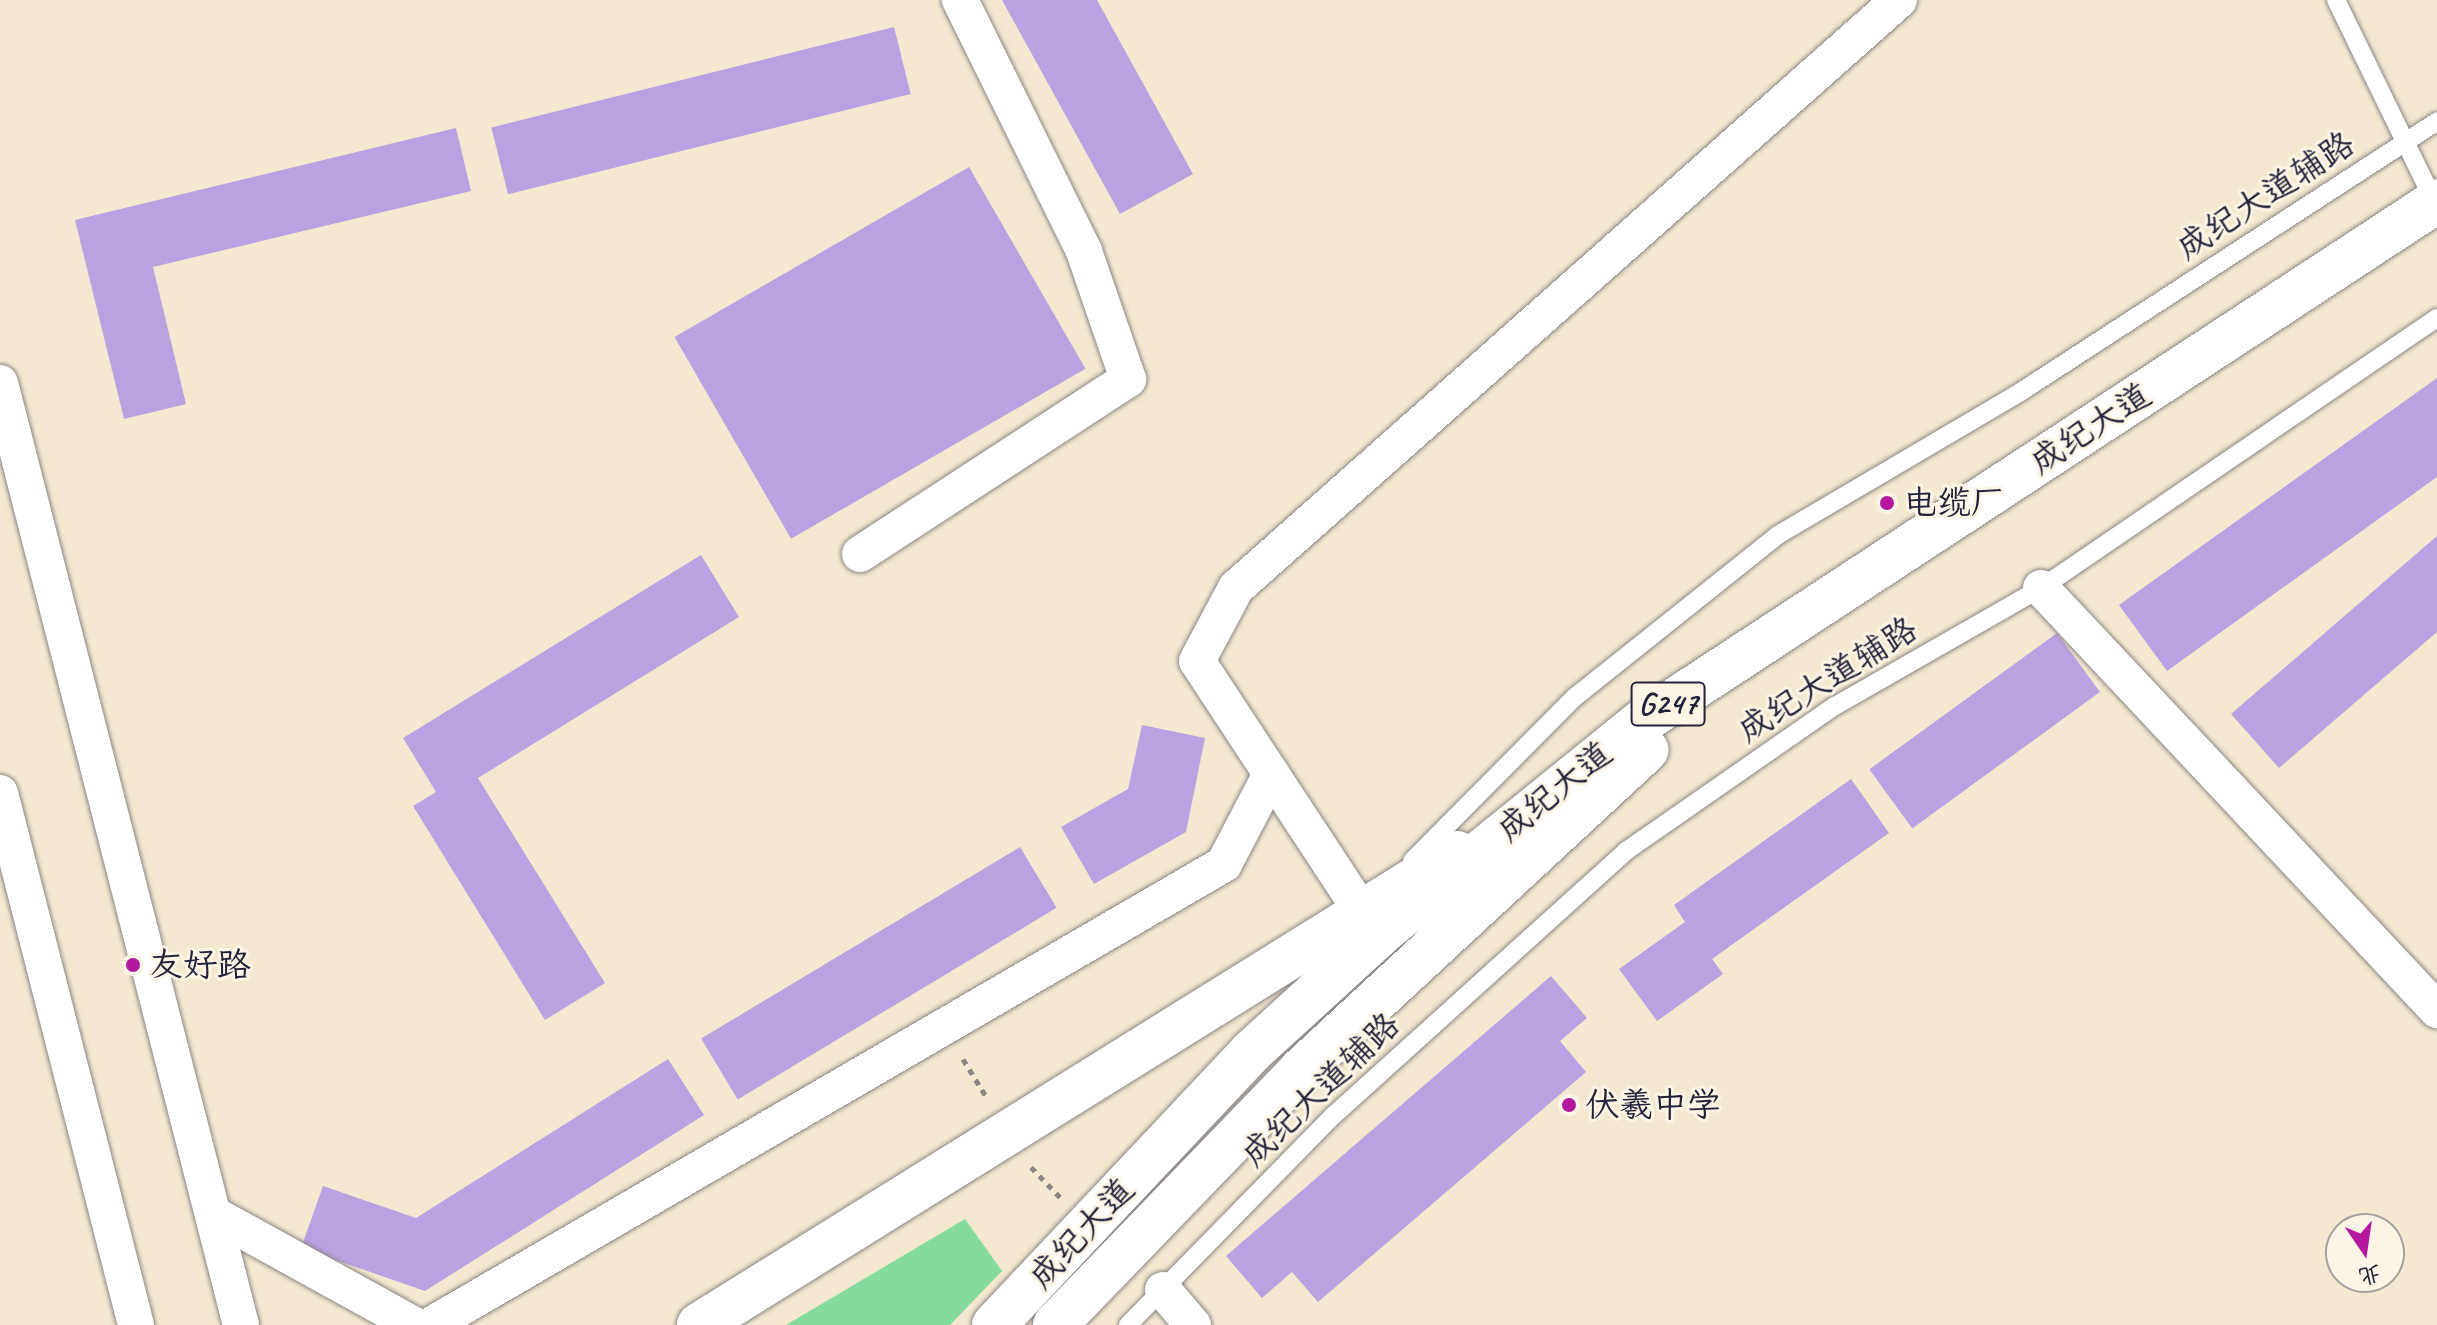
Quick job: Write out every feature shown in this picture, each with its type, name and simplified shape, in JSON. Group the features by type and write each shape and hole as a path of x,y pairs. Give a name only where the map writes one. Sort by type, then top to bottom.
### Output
{"main road":[{"name":"成纪大道","path":"1055,1325 1301,1070 1658,740 2436,212"},
{"name":"成纪大道","path":"994,1325 1250,1053 1387,928 1540,801 1643,721 2436,212"},
{"path":"699,1325 1540,801 1658,740"}],"street":[{"path":"860,554 1128,379 1084,251 960,0"},
{"path":"1362,912 1197,661 1236,588 1899,0"},
{"path":"0,383 241,1325"},
{"path":"2041,588 2437,1010"},
{"path":"431,1325 1224,864 1271,774"},
{"path":"0,793 136,1325"},
{"path":"213,1214 414,1325"},
{"path":"1163,1290 1193,1325"}],"lane":[{"path":"2336,0 2436,212"},
{"name":"成纪大道辅路","path":"1250,1053 1362,912 1575,697 1778,535 2022,391 2437,122"},
{"name":"成纪大道辅路","path":"1128,1325 1334,1115 1626,851 1835,706 2041,588 2437,318"}],"path":[{"path":"943,1028 1038,1177 1089,1224"}],"green space":[{"path":"965,1219 1002,1271 950,1325 786,1325"}],"building":[{"path":"1002,0 1097,0 1193,174 1120,214"},
{"path":"894,27 911,94 508,194 491,127"},
{"path":"456,128 471,191 153,267 186,404 124,419 75,220"},
{"path":"969,167 1086,369 791,539 675,337"},
{"path":"2437,378 2437,477 2167,671 2119,605"},
{"path":"2437,536 2437,632 2279,768 2231,714"},
{"path":"701,555 739,617 478,778 605,983 545,1020 413,806 436,792 403,738"},
{"path":"2057,633 2100,692 1912,828 1869,769"},
{"path":"1142,725 1205,738 1186,832 1094,884 1061,827 1128,789"},
{"path":"1851,779 1889,833 1712,959 1723,974 1657,1021 1619,969 1685,922 1674,905"},
{"path":"1020,847 1057,908 738,1099 701,1039"},
{"path":"1551,976 1587,1018 1560,1041 1586,1072 1318,1302 1292,1272 1262,1298 1226,1256"},
{"path":"668,1059 704,1115 425,1291 301,1248 323,1186 416,1218"}],"place":[{"name":"电缆厂","path":"1887,503"},
{"name":"友好路","path":"133,965"},
{"name":"伏羲中学","path":"1569,1105"}]}
